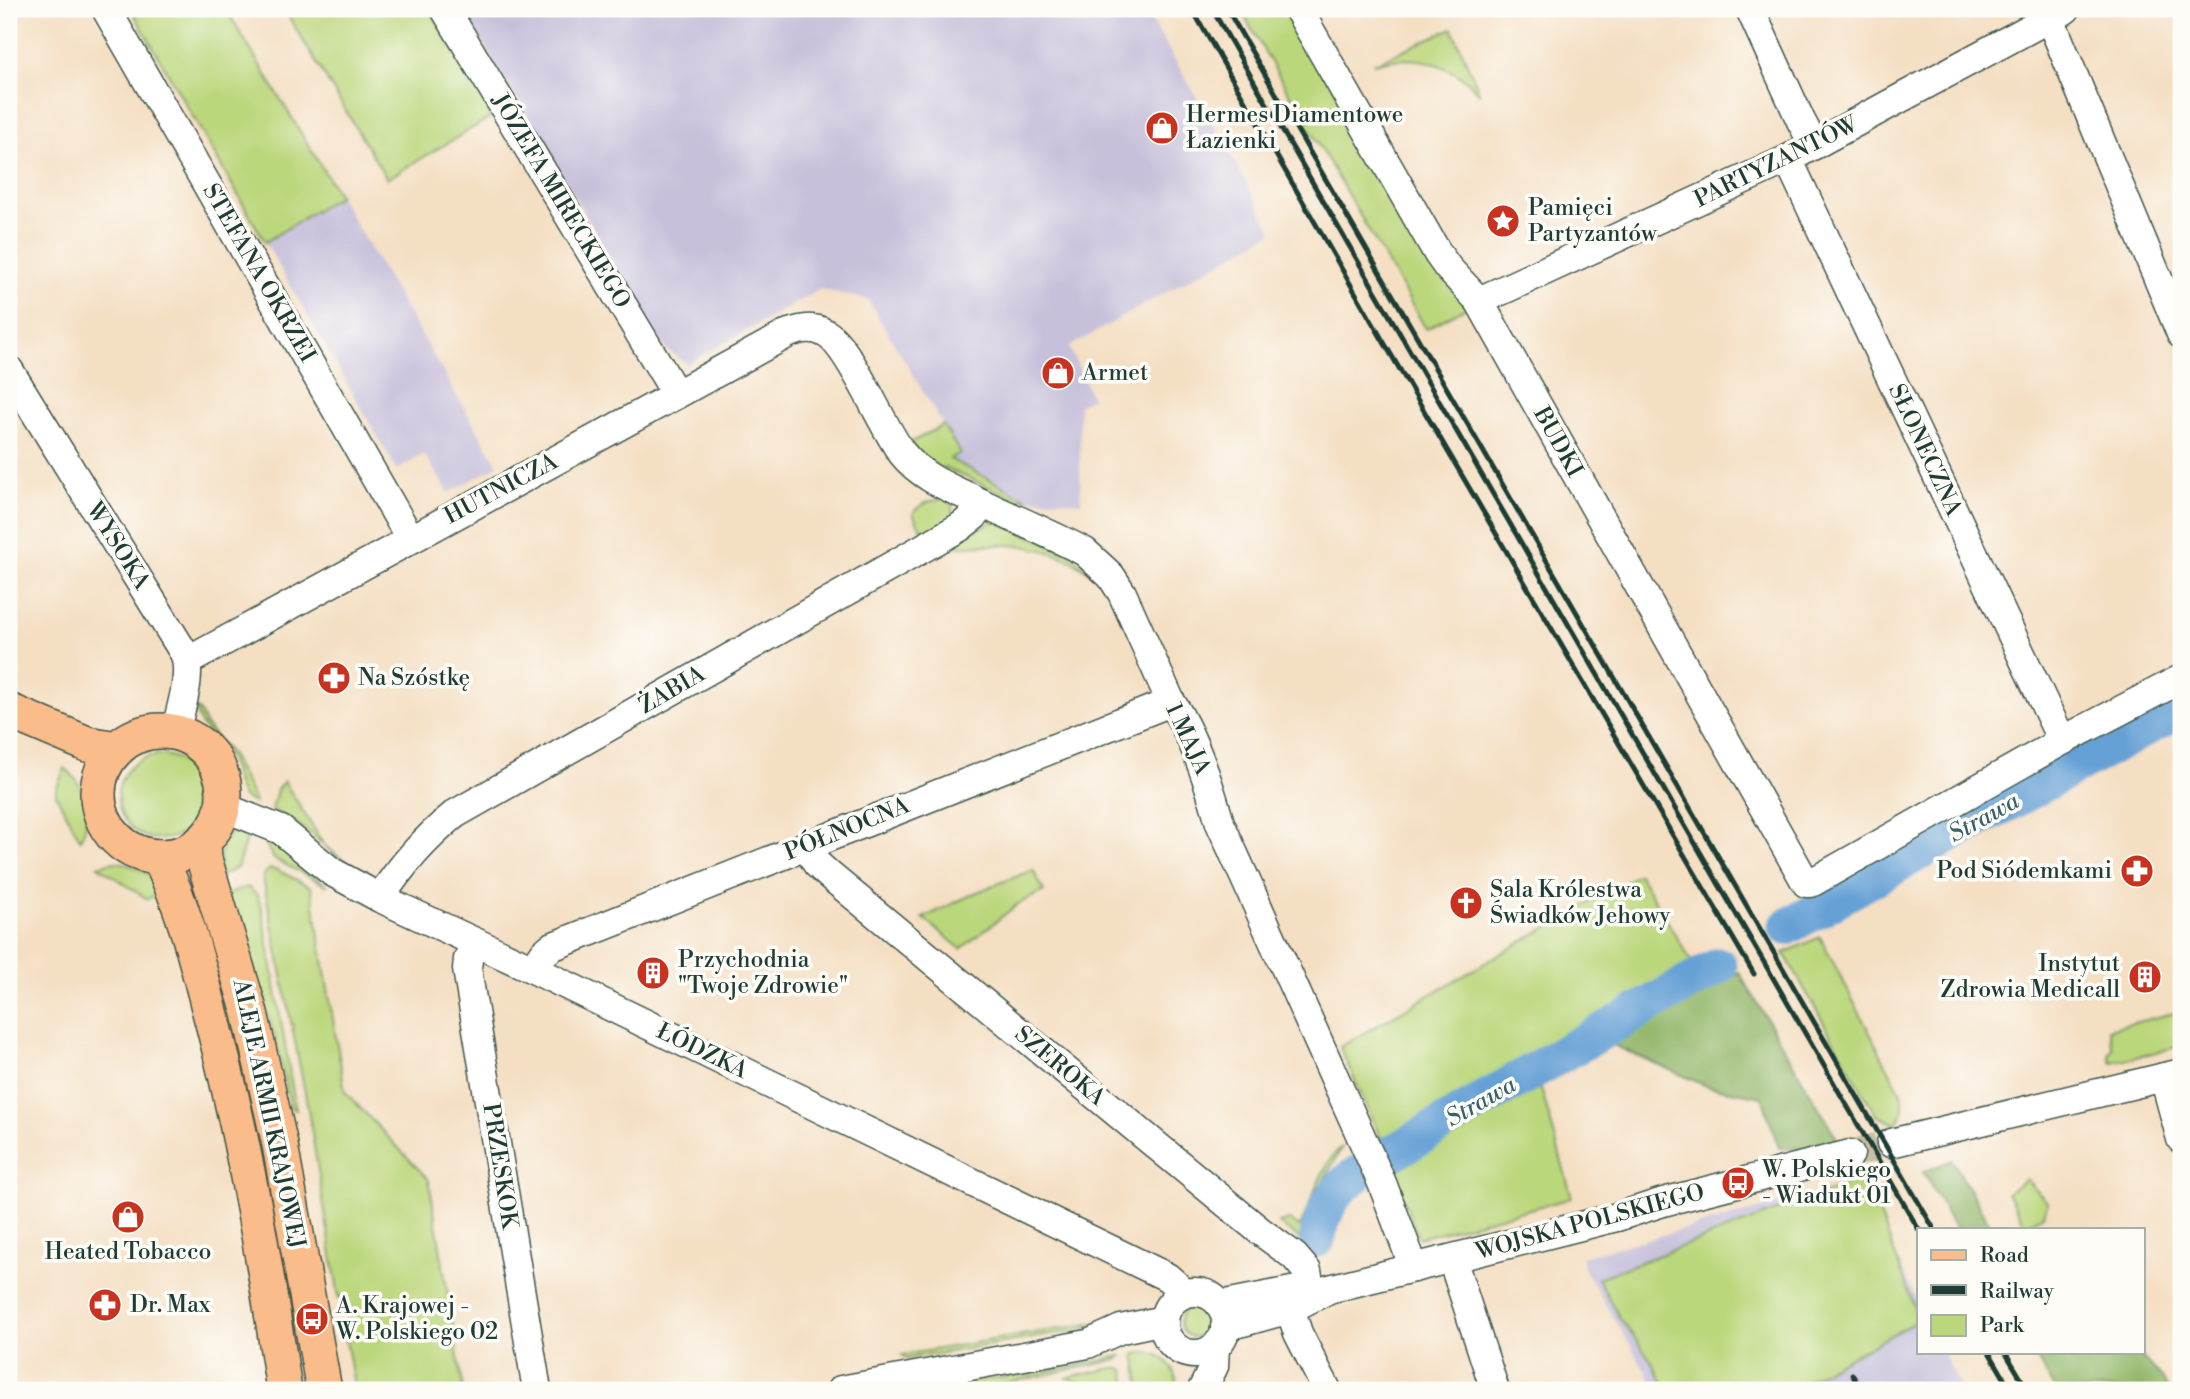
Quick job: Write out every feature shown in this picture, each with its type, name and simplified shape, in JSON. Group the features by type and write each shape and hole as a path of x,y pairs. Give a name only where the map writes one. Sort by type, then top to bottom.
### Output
{"main road":[{"path":"9,711 87,744 117,749"},
{"path":"9,729 75,766 99,787"},
{"path":"159,731 175,733 200,744 218,765 225,792 223,807 212,831 190,850 175,856 145,855 121,843 103,818 99,803 102,773 117,749 130,740 159,731"},
{"name":"ALEJE ARMII KRAJOWEJ","path":"203,841 204,859 250,1013 280,1145 324,1390"},
{"name":"ALEJE ARMII KRAJOWEJ","path":"159,857 177,897 222,1054 257,1225 284,1390"}],"street":[{"name":"STEFANA OKRZEI","path":"106,9 410,538"},
{"name":"JÓZEFA MIRECKIEGO","path":"445,9 676,394"},
{"name":"BUDKI","path":"1298,9 1438,254 1479,301 1806,883 1811,883 2062,741"},
{"path":"1750,9 1814,145"},
{"name":"PARTYZANTÓW","path":"1479,301 1788,159 2054,13"},
{"path":"2054,13 2181,334"},
{"name":"SŁONECZNA","path":"1788,159 2062,741"},
{"name":"HUTNICZA","path":"188,661 789,333 806,329 819,330"},
{"name":"1 MAJA","path":"819,330 835,339 904,455 930,477 1085,552 1104,568 1122,593 1171,702 1179,714 1207,779 1220,823 1382,1183 1414,1269"},
{"name":"WYSOKA","path":"9,370 188,661"},
{"name":"ŻABIA","path":"380,898 391,880 455,814 960,527 974,516 981,503"},
{"path":"175,733 188,661"},
{"path":"2062,741 2181,679"},
{"name":"PÓŁNOCNA","path":"533,969 549,948 1171,702"},
{"name":"ŁÓDZKA","path":"223,807 281,830 332,872 380,898 533,969 1167,1277 1175,1284 1180,1295"},
{"name":"SZEROKA","path":"806,845 817,864 1260,1231 1294,1256 1319,1289"},
{"name":"PRZESKOK","path":"475,942 467,969 537,1390"},
{"path":"1891,1143 2173,1075 2181,1139"},
{"name":"WOJSKA POLSKIEGO","path":"1220,1326 1319,1289 1414,1269 1850,1154"},
{"path":"1452,1259 1495,1390"},
{"name":"WOJSKA POLSKIEGO","path":"1220,1326 1290,1309 1319,1289"},
{"path":"1191,1390 1171,1337 1169,1305 1180,1295 1198,1292 1206,1294 1220,1326 1214,1366 1202,1390"},
{"path":"1290,1309 1298,1333 1327,1390"},
{"path":"841,1390 1088,1343 1125,1347 1171,1337 1200,1353 1220,1326"}],"shaded area":[{"path":"463,9 1145,9 1273,232 1069,347 1092,398 1079,405 1081,503 1027,499 950,458 960,453 868,300 821,289 687,364 665,348"},
{"path":"339,196 498,465 449,493 424,454 397,470 265,242"},
{"path":"1859,1180 1917,1300 1917,1354 1944,1354 1962,1390 1657,1390 1585,1270 1581,1257"}],"green space":[{"path":"131,9 226,9 339,196 265,242"},
{"path":"284,9 429,9 493,116 387,179"},
{"path":"1240,9 1287,9 1467,307 1426,329"},
{"path":"1452,28 1480,94 1463,78 1430,62 1408,59 1373,64"},
{"path":"943,425 960,453 950,459 1027,499 1018,500 943,467 940,470 908,444"},
{"path":"943,495 952,504 952,517 928,536 924,529 920,528 913,513 925,504 940,500"},
{"path":"995,521 1069,553 1094,575 1061,556 1033,548 989,545 945,548"},
{"path":"196,709 230,753 255,803 241,794 228,756 203,727"},
{"path":"160,755 176,758 190,767 199,781 202,797 199,813 190,827 176,836 160,839 144,836 130,827 121,813 118,797 121,781 130,767 144,758"},
{"path":"65,768 78,783 85,801 86,821 80,839 56,795"},
{"path":"284,781 324,845 374,876 373,878 337,857 308,831 272,809 277,790"},
{"path":"239,829 249,830 237,868 221,876 221,848 227,838"},
{"path":"264,837 328,886 274,859 263,840"},
{"path":"113,862 125,863 147,873 162,893 147,899 98,866"},
{"path":"270,869 311,887 345,1092 429,1180 463,1388 355,1390 343,1324 350,1323 345,1297 339,1298 307,1103 263,878"},
{"path":"1033,870 1044,891 1018,904 961,949 923,918 977,892"},
{"path":"1639,874 1697,971 1386,1150 1340,1047"},
{"path":"248,887 257,895 262,909 296,1110 291,1108 275,1036 227,894"},
{"path":"204,901 235,1009 312,1390 305,1390 274,1227 191,905"},
{"path":"1820,937 1901,1093 1903,1110 1895,1124 1876,1115 1784,953"},
{"path":"1739,972 1838,1140 1801,1149 1779,1148 1762,1097 1709,1087 1606,1042"},
{"path":"2174,1013 2176,1020 2181,1019 2181,1046 2112,1063 2109,1055 2113,1048 2108,1029"},
{"path":"1539,1081 1572,1198 1419,1238 1390,1165"},
{"path":"1342,1147 1320,1187 1299,1239 1279,1223 1289,1220 1300,1227 1323,1172"},
{"path":"1952,1160 1993,1228 1955,1228 1923,1172"},
{"path":"2026,1179 2048,1203 2043,1215 2026,1225 2007,1193"},
{"path":"1859,1180 1881,1217 1917,1315 1917,1321 1789,1390 1667,1390 1650,1359 1619,1317 1598,1278"},
{"path":"1195,1307 1206,1311 1210,1322 1206,1333 1195,1337 1184,1333 1180,1322 1184,1311"},
{"path":"1112,1320 1086,1329 907,1359 902,1355"},
{"path":"1147,1352 1161,1357 1170,1365 1179,1390 1141,1390 1135,1354"},
{"path":"2034,1354 2139,1354 2163,1379 2168,1390 2056,1390"},
{"path":"1121,1356 1117,1360 961,1390 972,1382"},
{"path":"1113,1368 1124,1370 1128,1390 1106,1390 1066,1378"}],"waterway":[{"name":"Strawa","path":"1787,927 2181,709"},
{"name":"Strawa","path":"1389,1155 1719,966"},
{"name":"Strawa","path":"1317,1239 1330,1202 1357,1174"}],"tunnel":[{"path":"1850,1154 1891,1143"}],"railway":[{"path":"1192,9 1754,974"},
{"path":"1212,9 1918,1228"},
{"path":"1227,9 1933,1228"},
{"path":"1990,1354 2011,1390"},
{"path":"2006,1354 2028,1390"},
{"path":"1852,1374 1861,1390"}],"place":[{"name":"Hermes Diamentowe Łazienki","path":"1162,128"},
{"name":"Pamięci Partyzantów","path":"1503,221"},
{"name":"Armet","path":"1058,373"},
{"name":"Na Szóstkę","path":"334,678"},
{"name":"Pod Siódemkami","path":"2137,871"},
{"name":"Sala Królestwa Świadków Jehowy","path":"1466,903"},
{"name":"Przychodnia \"Twoje Zdrowie\"","path":"653,973"},
{"name":"Instytut Zdrowia Medicall","path":"2145,977"},
{"name":"W. Polskiego - Wiadukt 01","path":"1738,1183"},
{"name":"Heated Tobacco","path":"128,1217"},
{"name":"Dr. Max","path":"105,1305"},
{"name":"A. Krajowej - W. Polskiego 02","path":"312,1319"}]}
